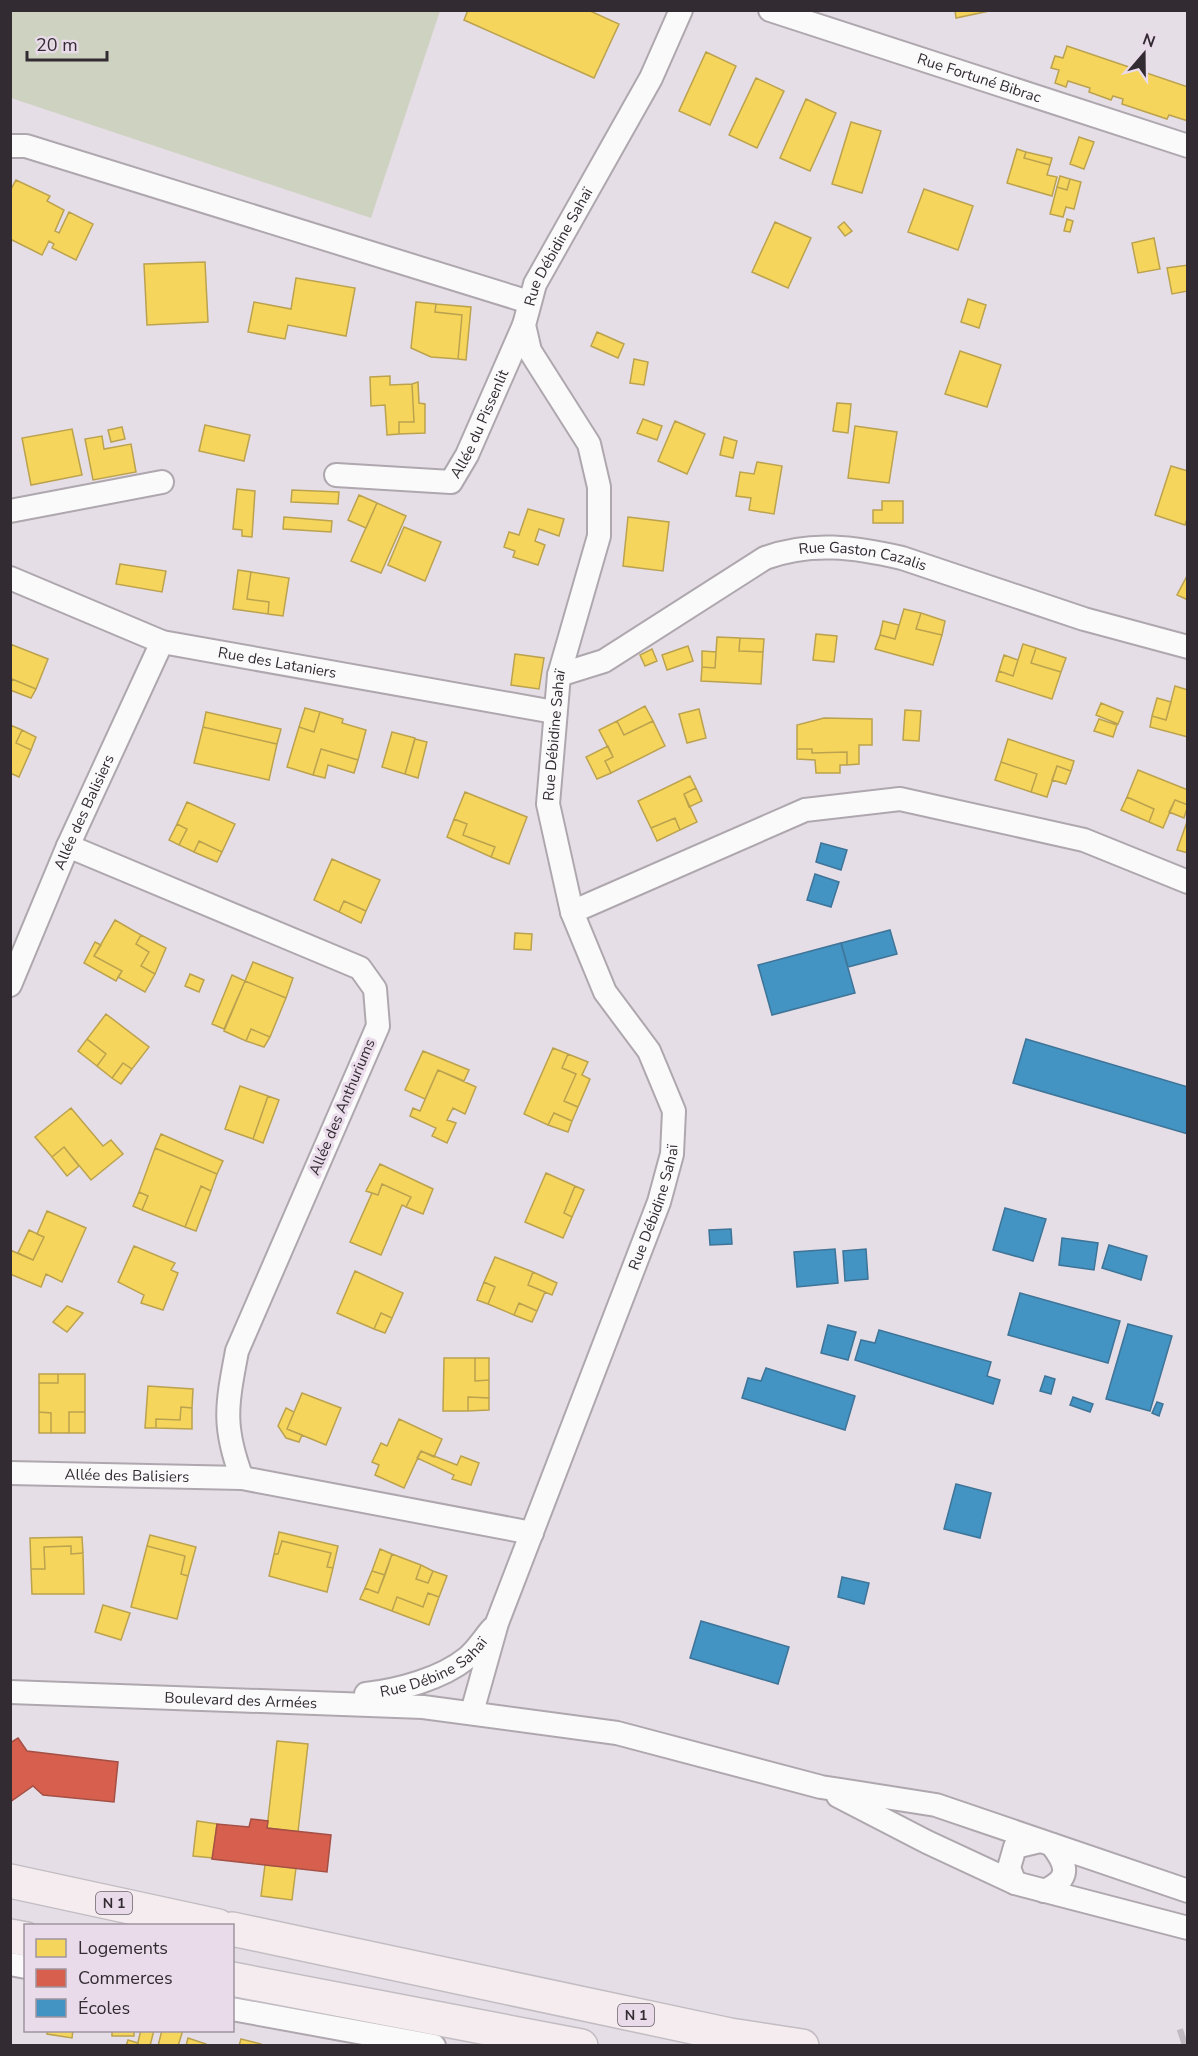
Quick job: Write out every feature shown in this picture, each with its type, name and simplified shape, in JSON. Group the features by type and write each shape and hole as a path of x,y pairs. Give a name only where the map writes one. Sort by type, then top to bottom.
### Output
{"highway":[{"name":"N 1","path":"10,1881 210,1924"},
{"name":"N 1","path":"234,1929 718,2032 802,2046"},
{"path":"234,1981 440,2033 581,2046"},
{"path":"440,2033 469,2034 526,2046"}],"street":[{"name":"Rue Débidine Sahaï","path":"472,1712 497,1623 659,1202 672,1154 674,1111 649,1051 605,992 572,912 548,804 554,712 559,675 599,536 599,488 589,444 530,351 524,326 535,284 651,78 681,10"},
{"name":"Rue Fortuné Bibrac","path":"770,10 1188,146"},
{"path":"10,146 26,146 529,302"},
{"name":"Allée du Pissenlit","path":"336,475 451,482 467,455 524,326"},
{"path":"10,511 162,482"},
{"name":"Rue Gaston Cazalis","path":"559,675 604,661 765,558 793,549 821,546 872,551 902,558 1084,619 1188,647"},
{"name":"Rue des Lataniers","path":"10,578 162,642 554,712"},
{"name":"Allée des Balisiers","path":"10,985 68,846 162,642"},
{"path":"572,912 805,810 900,799 1084,840 1188,882"},
{"name":"Allée des Anthuriums","path":"68,846 360,968 375,989 378,1026 237,1351 226,1407 232,1450 242,1478"},
{"name":"Allée des Balisiers","path":"10,1473 242,1478 532,1533"},
{"name":"Rue Débine Sahaï","path":"288,1702 398,1690 431,1677 467,1658 497,1623"},
{"name":"Boulevard des Armées","path":"10,1692 423,1707 472,1712 617,1733 821,1787"},
{"path":"821,1787 936,1805 1188,1891"},
{"path":"821,1787 927,1842 1015,1883 1188,1928"},
{"path":"1015,1883 1009,1868 1015,1847 1046,1843"},
{"path":"1044,1891 1059,1882 1064,1874 1063,1859 1046,1843"},
{"path":"234,2009 440,2033"}],"green space":[{"path":"11,10 440,11 371,218 11,98"}],"building: Logements":[{"path":"468,10 588,10 619,24 594,78 464,20"},
{"path":"955,10 994,10 956,18"},
{"path":"1067,46 1188,87 1188,121 1169,115 1167,119 1122,104 1123,99 1113,96 1111,100 1089,92 1090,88 1068,81 1066,87 1055,83 1059,70 1051,68 1055,56 1063,58"},
{"path":"706,52 736,66 710,125 679,111"},
{"path":"756,78 784,91 757,148 729,135"},
{"path":"806,99 836,113 810,171 780,158"},
{"path":"851,122 881,131 862,193 832,184"},
{"path":"1079,137 1094,142 1084,169 1070,164"},
{"path":"1017,149 1026,152 1024,158 1050,165 1047,175 1057,177 1052,196 1007,183"},
{"path":"1026,152 1052,158 1050,165 1024,158"},
{"path":"1060,176 1070,179 1067,190 1057,187"},
{"path":"1070,179 1081,182 1074,209 1066,207 1063,217 1050,214 1057,187 1067,190"},
{"path":"16,180 50,196 47,201 64,210 55,231 59,233 69,212 93,224 76,260 52,248 54,244 49,241 42,255 10,239 10,191"},
{"path":"924,189 973,206 958,250 908,232"},
{"path":"1067,219 1073,221 1070,232 1064,231"},
{"path":"775,222 811,238 788,288 752,272"},
{"path":"844,222 852,231 845,236 838,227"},
{"path":"1154,238 1160,269 1138,273 1132,243"},
{"path":"205,262 208,322 147,325 144,264"},
{"path":"1188,265 1188,291 1172,294 1167,268"},
{"path":"296,278 355,288 346,336 288,325 285,339 248,332 254,302 291,309"},
{"path":"968,299 986,305 979,328 961,322"},
{"path":"416,302 436,304 435,312 462,315 458,359 431,357 411,348"},
{"path":"436,304 471,307 466,360 458,359 462,315 435,312"},
{"path":"597,332 624,344 618,358 591,346"},
{"path":"960,351 1001,365 987,407 945,394"},
{"path":"634,359 648,362 644,385 630,383"},
{"path":"390,376 390,385 412,384 414,422 399,422 399,434 387,435 385,405 371,406 370,377"},
{"path":"418,382 419,403 425,404 425,433 399,434 399,422 414,422 412,384"},
{"path":"837,403 851,404 848,433 833,431"},
{"path":"643,419 662,426 657,440 637,433"},
{"path":"675,421 705,434 687,474 658,461"},
{"path":"205,425 250,435 244,461 199,451"},
{"path":"855,426 897,432 889,483 848,478"},
{"path":"122,427 125,439 111,442 108,430"},
{"path":"72,429 82,475 31,485 22,438"},
{"path":"102,436 104,449 131,444 136,472 93,480 85,439"},
{"path":"724,437 737,441 733,458 720,455"},
{"path":"757,462 782,466 774,514 749,510 751,498 736,496 740,472 754,474"},
{"path":"1171,466 1188,471 1188,516 1185,525 1155,515"},
{"path":"237,489 255,491 252,537 242,536 242,530 233,529"},
{"path":"292,490 339,492 338,504 291,502"},
{"path":"359,495 377,503 366,528 348,520"},
{"path":"882,501 903,501 903,523 873,523 873,510 882,510"},
{"path":"377,503 406,516 381,573 351,561"},
{"path":"528,509 564,519 559,536 539,529 535,541 545,545 538,565 513,557 515,551 504,547 509,532 519,535"},
{"path":"284,517 332,521 331,532 283,529"},
{"path":"628,517 669,522 663,571 623,566"},
{"path":"404,527 441,542 425,581 388,565"},
{"path":"120,564 166,571 162,592 116,584"},
{"path":"238,570 251,572 247,599 269,602 268,614 233,609"},
{"path":"251,572 289,578 283,616 268,614 269,602 247,599"},
{"path":"1188,574 1188,600 1177,595"},
{"path":"904,609 921,613 916,629 942,635 933,665 875,649 880,635 895,639"},
{"path":"921,613 945,621 942,635 916,629"},
{"path":"883,621 899,625 895,639 880,635"},
{"path":"816,634 837,636 834,662 813,660"},
{"path":"717,637 740,638 739,651 763,652 761,684 701,681 702,667 715,668"},
{"path":"740,638 764,639 763,652 739,651"},
{"path":"10,644 48,659 36,689 12,679 10,682"},
{"path":"1023,644 1036,648 1031,663 1061,672 1052,699 996,681 999,671 1013,676"},
{"path":"688,646 693,661 667,670 662,655"},
{"path":"1036,648 1066,658 1061,672 1031,663"},
{"path":"652,649 657,661 645,666 640,655"},
{"path":"702,651 716,652 715,668 702,667"},
{"path":"515,654 544,658 539,689 511,685"},
{"path":"1004,655 1018,660 1013,676 999,671"},
{"path":"12,679 36,689 31,698 10,690"},
{"path":"1175,686 1188,690 1188,737 1150,727 1152,716 1166,720"},
{"path":"1157,698 1171,702 1166,720 1152,716"},
{"path":"1101,703 1123,712 1118,724 1096,715"},
{"path":"645,706 653,721 624,735 617,721"},
{"path":"305,708 320,712 314,732 299,727"},
{"path":"699,709 706,738 687,743 679,714"},
{"path":"905,710 921,711 919,741 903,740"},
{"path":"206,712 281,729 277,744 203,727"},
{"path":"320,712 343,719 342,723 366,730 358,760 321,749 313,775 287,767 299,727 314,732"},
{"path":"824,718 872,719 872,745 859,745 859,764 847,765 847,752 812,753 812,749 797,749 797,725"},
{"path":"1099,719 1117,725 1113,737 1094,731"},
{"path":"617,721 624,735 653,721 665,746 611,773 605,761 613,757 599,730"},
{"path":"10,725 22,730 16,743 31,750 19,777 10,773"},
{"path":"203,727 277,744 269,780 194,763"},
{"path":"22,730 36,737 31,750 16,743"},
{"path":"392,732 415,738 405,774 382,767"},
{"path":"415,739 427,742 418,778 405,774"},
{"path":"1008,739 1074,761 1071,771 1057,766 1047,797 1031,792 1037,774 1001,762"},
{"path":"608,746 613,757 605,761 611,773 597,779 586,757"},
{"path":"321,749 358,760 354,773 328,765 325,778 313,775"},
{"path":"797,749 812,749 812,753 847,752 847,765 840,765 840,773 816,773 815,760 797,759"},
{"path":"1001,762 1037,774 1031,792 995,780"},
{"path":"1057,766 1071,771 1066,784 1052,780"},
{"path":"1138,770 1188,790 1188,805 1175,800 1163,828 1149,822 1154,809 1127,797"},
{"path":"690,776 696,788 684,794 697,822 680,830 675,818 651,828 638,801"},
{"path":"696,788 702,801 689,807 684,794"},
{"path":"465,792 527,817 509,864 491,857 495,847 463,835 467,824 454,819"},
{"path":"1127,797 1154,809 1149,822 1121,810"},
{"path":"1175,800 1188,805 1184,818 1169,812"},
{"path":"187,802 235,824 222,852 199,841 194,852 179,845 187,829 177,824"},
{"path":"675,818 680,830 657,841 651,828"},
{"path":"454,819 467,824 463,835 495,847 491,857 447,837"},
{"path":"1188,819 1188,853 1177,850"},
{"path":"177,824 187,829 179,845 169,840"},
{"path":"199,841 222,852 217,862 194,852"},
{"path":"332,859 380,880 366,911 344,901 339,912 314,900"},
{"path":"344,901 366,911 361,923 339,912"},
{"path":"115,920 141,935 136,944 149,952 141,966 155,974 145,992 118,977 122,971 94,956"},
{"path":"515,933 532,934 531,950 514,949"},
{"path":"141,935 166,948 155,974 141,966 149,952 136,944"},
{"path":"95,942 101,945 94,956 122,971 116,981 84,963"},
{"path":"253,962 293,978 286,998 245,981"},
{"path":"190,974 204,980 199,992 185,986"},
{"path":"232,975 245,981 224,1029 212,1024"},
{"path":"245,981 286,998 270,1037 251,1029 246,1041 224,1031"},
{"path":"106,1014 149,1047 132,1069 123,1063 112,1078 97,1066 106,1054 87,1039"},
{"path":"251,1029 270,1037 264,1047 246,1041"},
{"path":"87,1039 106,1054 97,1066 78,1051"},
{"path":"553,1048 568,1054 562,1068 576,1074 564,1101 578,1107 572,1121 554,1113 548,1125 524,1114"},
{"path":"423,1051 469,1070 464,1081 438,1070 425,1099 405,1090"},
{"path":"568,1054 588,1062 582,1075 590,1079 578,1107 564,1101 576,1074 562,1068"},
{"path":"123,1063 132,1069 121,1084 112,1078"},
{"path":"438,1070 476,1087 465,1114 453,1108 447,1120 456,1123 447,1143 432,1136 436,1128 410,1116 413,1108 420,1111"},
{"path":"240,1086 268,1096 253,1139 225,1129"},
{"path":"268,1096 279,1100 263,1143 253,1139"},
{"path":"71,1108 103,1146 111,1140 123,1154 91,1180 64,1147 52,1157 35,1137"},
{"path":"554,1113 572,1121 568,1132 548,1125"},
{"path":"161,1134 223,1161 217,1174 155,1148"},
{"path":"64,1147 79,1166 67,1176 52,1157"},
{"path":"155,1148 217,1174 211,1191 201,1186 185,1227 142,1210 148,1196 139,1192"},
{"path":"380,1164 433,1189 423,1214 406,1207 411,1197 382,1184 378,1195 366,1191"},
{"path":"546,1173 575,1186 564,1213 572,1217 563,1238 525,1222"},
{"path":"382,1184 411,1197 406,1207 402,1205 381,1255 350,1242 372,1193 378,1195"},
{"path":"201,1186 211,1191 196,1231 185,1227"},
{"path":"575,1186 584,1190 572,1217 564,1213"},
{"path":"139,1192 148,1196 142,1210 133,1206"},
{"path":"47,1211 86,1228 62,1282 46,1274 41,1287 10,1274 10,1250 33,1260 44,1237 37,1234"},
{"path":"29,1230 44,1237 33,1260 18,1253"},
{"path":"134,1246 175,1263 171,1270 178,1273 163,1310 141,1303 144,1295 118,1282"},
{"path":"495,1257 533,1272 528,1285 545,1292 537,1311 519,1303 514,1315 488,1304 495,1287 484,1282"},
{"path":"355,1271 403,1293 392,1318 381,1313 374,1329 337,1313"},
{"path":"533,1272 557,1283 552,1295 528,1285"},
{"path":"484,1282 495,1287 488,1304 477,1300"},
{"path":"519,1303 537,1311 532,1322 514,1315"},
{"path":"67,1306 83,1313 67,1332 53,1322"},
{"path":"381,1313 392,1318 385,1333 374,1329"},
{"path":"444,1358 475,1358 475,1381 489,1380 489,1398 468,1397 468,1411 443,1411"},
{"path":"475,1358 489,1358 489,1380 475,1381"},
{"path":"39,1374 58,1374 58,1383 39,1383"},
{"path":"58,1374 85,1374 85,1412 69,1412 69,1433 51,1433 51,1413 39,1412 39,1383 58,1383"},
{"path":"148,1386 193,1389 192,1408 181,1407 180,1420 156,1419 156,1428 145,1428"},
{"path":"302,1393 341,1408 326,1445 287,1429"},
{"path":"468,1397 489,1398 489,1410 468,1411"},
{"path":"181,1407 192,1408 192,1429 156,1428 156,1419 180,1420"},
{"path":"286,1408 294,1412 287,1429 302,1435 299,1442 286,1438 278,1426"},
{"path":"39,1412 51,1413 51,1433 39,1433"},
{"path":"69,1412 85,1412 85,1433 69,1433"},
{"path":"399,1419 442,1439 434,1457 421,1451 404,1488 375,1475 379,1465 372,1462 381,1443 387,1446"},
{"path":"421,1451 457,1465 461,1456 479,1463 471,1485 452,1479 454,1475 417,1458"},
{"path":"279,1532 338,1546 333,1568 327,1567 331,1553 282,1541 278,1554 274,1554"},
{"path":"150,1535 196,1547 188,1576 181,1574 185,1556 147,1546"},
{"path":"82,1537 83,1553 71,1554 71,1546 44,1547 45,1569 31,1569 30,1538"},
{"path":"282,1541 331,1553 327,1567 333,1568 327,1592 269,1576 274,1554 278,1554"},
{"path":"71,1546 71,1554 83,1553 84,1594 32,1594 31,1569 45,1569 44,1547"},
{"path":"147,1546 185,1556 181,1574 188,1576 177,1619 131,1607"},
{"path":"380,1549 392,1554 385,1575 372,1571"},
{"path":"392,1554 421,1565 416,1579 428,1583 433,1571 447,1576 439,1597 428,1593 423,1607 397,1597 392,1611 360,1599 365,1588 378,1593"},
{"path":"421,1565 433,1571 428,1583 416,1579"},
{"path":"372,1571 385,1575 378,1593 365,1588"},
{"path":"428,1593 439,1597 429,1625 392,1611 397,1597 423,1607"},
{"path":"103,1605 130,1613 121,1640 95,1632"},
{"path":"277,1741 308,1744 298,1832 267,1828"},
{"path":"197,1821 217,1824 213,1858 193,1856"},
{"path":"265,1865 296,1868 292,1900 261,1896"},
{"path":"47,2032 73,2032 72,2038 47,2034"},
{"path":"112,2032 134,2032 134,2036 112,2036"},
{"path":"140,2032 154,2032 150,2046 137,2046"},
{"path":"162,2032 182,2032 178,2046 158,2046"},
{"path":"188,2038 206,2044 206,2046 186,2046"},
{"path":"241,2039 261,2044 260,2046 239,2046"},
{"path":"128,2040 138,2043 137,2046 126,2046"}],"building: Commerces":[{"path":"18,1738 27,1751 118,1762 114,1802 43,1795 33,1786 10,1802 10,1743"},
{"path":"251,1819 268,1821 267,1828 331,1835 327,1872 212,1859 217,1824 249,1827"}],"building: Écoles":[{"path":"821,843 847,850 841,870 816,862"},
{"path":"815,874 839,882 831,907 807,900"},
{"path":"890,930 897,954 848,967 841,943"},
{"path":"841,943 855,993 772,1015 758,965"},
{"path":"1026,1039 1188,1087 1188,1134 1013,1083"},
{"path":"1005,1208 1046,1219 1033,1261 993,1250"},
{"path":"731,1229 732,1244 710,1245 709,1230"},
{"path":"1062,1238 1098,1243 1094,1270 1059,1265"},
{"path":"1109,1245 1147,1256 1141,1280 1102,1268"},
{"path":"835,1249 838,1283 797,1287 794,1252"},
{"path":"866,1249 868,1279 845,1281 843,1251"},
{"path":"1020,1293 1120,1321 1108,1363 1008,1335"},
{"path":"1128,1324 1172,1336 1150,1411 1106,1399"},
{"path":"828,1325 856,1332 848,1360 821,1353"},
{"path":"879,1330 991,1362 987,1376 1000,1380 993,1404 855,1360 861,1340 875,1343"},
{"path":"766,1368 855,1396 845,1430 742,1398 748,1378 761,1381"},
{"path":"1045,1376 1055,1379 1051,1394 1040,1391"},
{"path":"1073,1397 1093,1404 1090,1412 1070,1405"},
{"path":"1157,1402 1163,1404 1159,1416 1152,1413"},
{"path":"956,1484 991,1493 980,1538 944,1529"},
{"path":"842,1577 869,1583 864,1604 838,1597"},
{"path":"701,1621 789,1647 778,1684 690,1658"}],"tunnel":[{"path":"1182,2046 1188,2044"}]}
